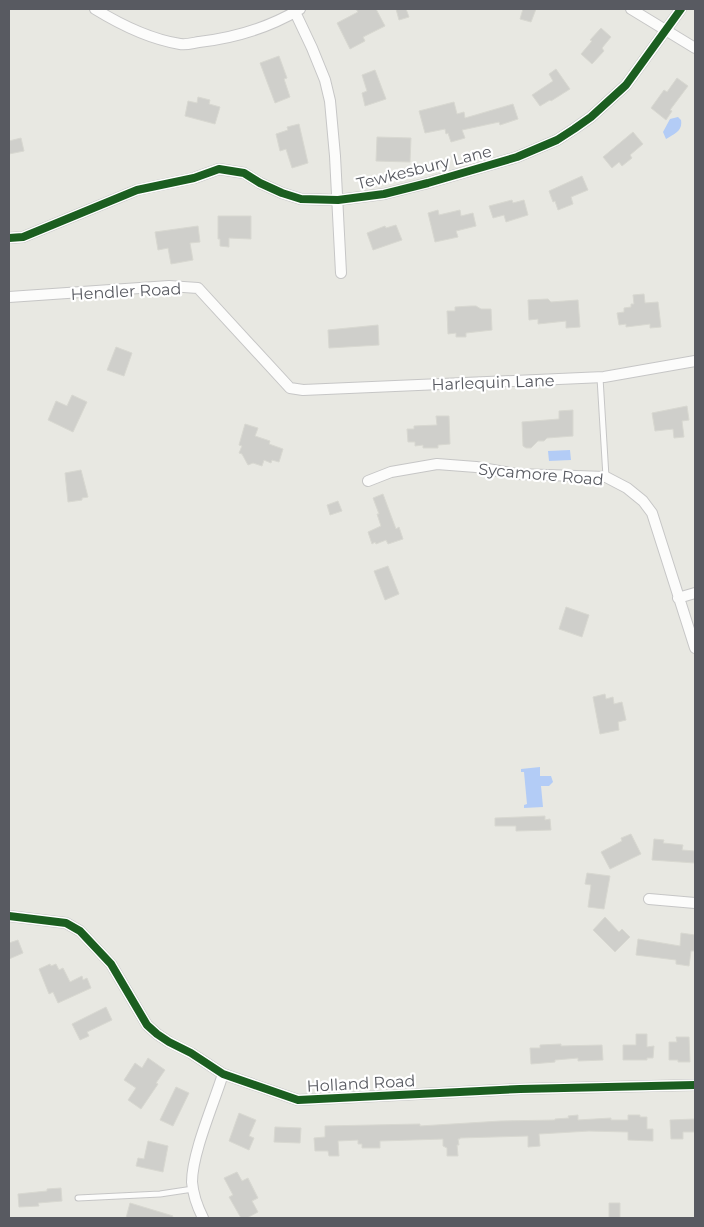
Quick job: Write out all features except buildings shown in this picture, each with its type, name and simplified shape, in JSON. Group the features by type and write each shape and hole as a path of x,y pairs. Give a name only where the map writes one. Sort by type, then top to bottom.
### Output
{"street":[{"path":"95,9 122,25 154,38 182,44 230,36 261,28 298,10 330,101 338,200 341,273"},
{"path":"631,9 695,48"},
{"name":"Tewkesbury Lane","path":"9,238 23,237 137,190 194,178 219,169 244,172 260,183 301,199 338,200 384,194 497,164 557,140 590,117 626,85 681,9"},
{"name":"Hendler Road","path":"9,297 169,286 198,288 290,388"},
{"name":"Harlequin Lane","path":"290,388 303,390 600,377 695,361"},
{"name":"Sycamore Road","path":"368,481 391,472 437,464 476,467 517,474 606,477 627,488 643,501 652,513 695,648"},
{"path":"678,598 695,593"},
{"path":"649,899 695,903"},
{"name":"Holland Road","path":"9,916 66,923 80,931 111,964 147,1025 169,1042 191,1053 223,1074 298,1100 520,1089 695,1085"},
{"path":"203,1218 195,1199 193,1171 223,1074"}],"lane":[{"path":"600,377 606,477"},
{"path":"78,1198 160,1194 193,1189"}],"water":[{"path":"678,117 681,120 681,127 675,134 666,139 663,132 670,119"},
{"path":"570,450 571,460 549,461 548,451"},
{"path":"540,767 540,776 551,776 553,782 549,786 541,786 543,807 524,808 524,805 527,804 524,772 521,772 521,769"}],"cycle path":[{"path":"9,238 23,237 137,190 194,178 219,169 244,173 260,183 301,199 338,200 384,194 517,157 557,140 591,117 626,85 681,9"},
{"path":"9,916 66,923 80,931 111,964 147,1025 157,1034 223,1074 298,1100 520,1089 695,1085"}]}
